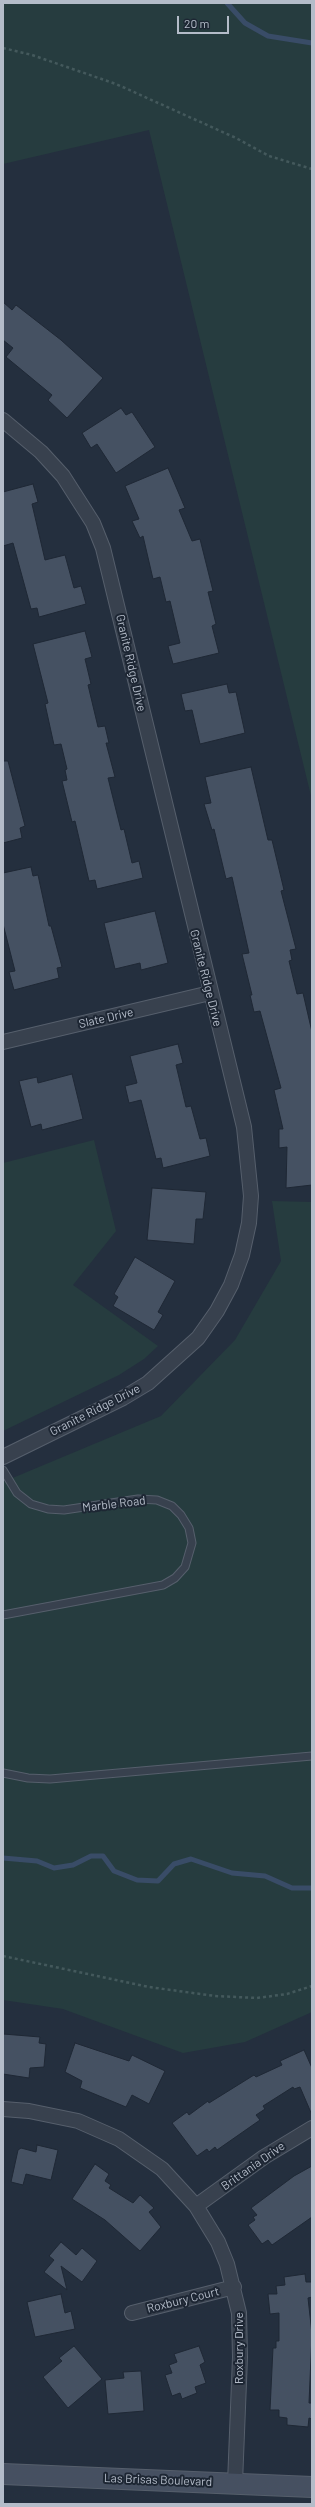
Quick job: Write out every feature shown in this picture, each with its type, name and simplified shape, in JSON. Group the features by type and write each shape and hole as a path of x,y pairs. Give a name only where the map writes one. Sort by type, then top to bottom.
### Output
{"street":[{"name":"Granite Ridge Drive","path":"3,420 42,452 64,476 93,523 103,548 244,1128 250,1172 249,1223 242,1255 231,1285 217,1311 198,1338 148,1382 123,1398 3,1456"},
{"name":"Slate Drive","path":"3,1042 210,993"},
{"name":"Roxbury Drive","path":"3,2109 29,2111 72,2119 119,2139 162,2169 196,2206 218,2242 234,2286 241,2330 235,2483"},
{"name":"Brittania Drive","path":"196,2206 264,2157 312,2128"},
{"name":"Roxbury Court","path":"132,2313 234,2286"},
{"name":"Las Brisas Boulevard","path":"3,2474 312,2487"}],"lane":[{"name":"Marble Road","path":"3,1470 17,1492 31,1504 48,1509 64,1510 138,1499 157,1500 172,1506 181,1515 189,1528 192,1543 185,1567 175,1578 163,1585 3,1615"},
{"path":"3,1773 28,1778 50,1779 312,1756"}],"path":[{"path":"3,48 32,55 116,84 236,138 269,156 312,169"},
{"path":"3,1956 149,1987 215,1996 257,1998 287,1994 312,1986"}],"green space":[{"path":"3,3 312,3 312,800 149,130 3,164"},
{"path":"94,1140 116,1231 73,1285 158,1346 144,1359 119,1375 3,1431 3,1163"},
{"path":"272,1201 312,1202 312,2012 245,2042 183,2053 63,2009 3,2000 3,1482 161,1416 235,1340 281,1261"}],"building":[{"path":"3,302 12,310 16,305 61,340 103,378 67,418 48,400 52,395 6,357 13,348 3,340"},
{"path":"121,408 126,415 132,412 155,447 116,473 97,444 91,448 82,433"},
{"path":"168,468 185,508 179,510 192,541 200,539 213,591 208,592 216,624 212,626 219,653 173,664 168,646 180,643 170,601 166,602 160,577 153,579 143,536 140,538 132,521 139,519 125,486"},
{"path":"33,484 38,502 32,504 45,560 65,555 74,588 81,586 86,604 39,617 37,608 31,609 13,543 3,546 3,492"},
{"path":"85,631 92,657 85,659 91,684 88,685 98,727 105,726 109,743 106,743 115,777 108,778 121,830 124,829 132,863 139,861 143,878 97,889 95,880 89,881 75,821 72,822 62,781 67,780 65,770 67,769 61,744 54,745 45,704 48,703 33,644"},
{"path":"227,684 229,693 236,692 245,733 200,744 192,710 185,711 181,694"},
{"path":"3,761 8,761 25,826 20,828 22,838 3,843"},
{"path":"251,767 268,840 272,840 284,890 281,891 296,949 290,950 292,960 289,961 297,994 303,993 312,1032 312,1185 286,1188 287,1147 279,1148 279,1129 283,1129 274,1090 281,1088 260,1011 254,1012 250,995 252,995 242,954 249,953 232,877 226,879 214,829 212,830 204,804 211,803 205,777"},
{"path":"31,867 33,876 38,875 49,926 51,926 62,967 57,968 59,978 14,990 9,972 15,971 3,924 3,873"},
{"path":"155,911 168,963 141,970 140,963 115,969 104,923"},
{"path":"178,1044 183,1063 176,1065 186,1107 191,1106 200,1139 206,1138 210,1156 163,1168 161,1158 156,1159 141,1100 129,1103 125,1086 137,1083 130,1056"},
{"path":"72,1074 83,1119 42,1130 41,1124 31,1127 19,1081 37,1077 38,1083"},
{"path":"152,1188 206,1192 203,1219 196,1219 194,1244 147,1240"},
{"path":"135,1257 175,1281 158,1312 163,1315 154,1330 113,1306 118,1297 114,1294"},
{"path":"3,2034 40,2037 39,2043 46,2044 44,2067 30,2068 29,2078 3,2074"},
{"path":"75,2043 129,2061 132,2055 165,2071 149,2104 132,2095 126,2107 80,2088 82,2081 65,2072"},
{"path":"304,2050 312,2068 312,2115 300,2087 294,2089 293,2087 263,2106 265,2109 256,2115 260,2120 217,2150 215,2147 209,2152 207,2149 197,2156 172,2123 187,2112 189,2115 208,2101 209,2103 254,2075 256,2077 282,2065 280,2061"},
{"path":"37,2145 58,2150 51,2180 26,2174 23,2185 11,2182 18,2150 21,2148 36,2152"},
{"path":"95,2164 109,2174 105,2181 111,2185 109,2188 133,2203 140,2195 154,2208 149,2212 161,2227 140,2251 105,2220 72,2199"},
{"path":"312,2166 312,2217 272,2245 268,2240 262,2244 248,2225 255,2220 253,2217 257,2215 251,2208 294,2176"},
{"path":"61,2242 76,2255 82,2248 97,2261 82,2282 61,2266 67,2290 44,2272 54,2260 49,2256"},
{"path":"305,2274 306,2282 312,2282 312,2297 308,2298 312,2334 309,2403 312,2403 312,2419 309,2418 308,2427 287,2425 287,2418 279,2417 279,2410 270,2410 273,2348 276,2348 276,2341 279,2341 279,2313 270,2314 268,2294 277,2294 276,2286 285,2285 284,2277"},
{"path":"61,2294 65,2313 71,2311 75,2329 35,2337 27,2302"},
{"path":"74,2346 102,2379 68,2408 43,2377 62,2361 59,2358"},
{"path":"199,2346 205,2362 200,2365 206,2383 195,2387 197,2393 182,2399 180,2393 172,2396 165,2375 172,2373 169,2365 177,2362 174,2354"},
{"path":"141,2371 144,2411 108,2414 105,2380 124,2378 123,2372"}],"waterway":[{"path":"227,3 245,23 268,36 312,43"},
{"path":"3,1858 37,1861 54,1868 73,1865 91,1856 103,1856 114,1871 137,1880 158,1881 174,1864 191,1859 232,1873 265,1876 292,1888 312,1888"}]}
